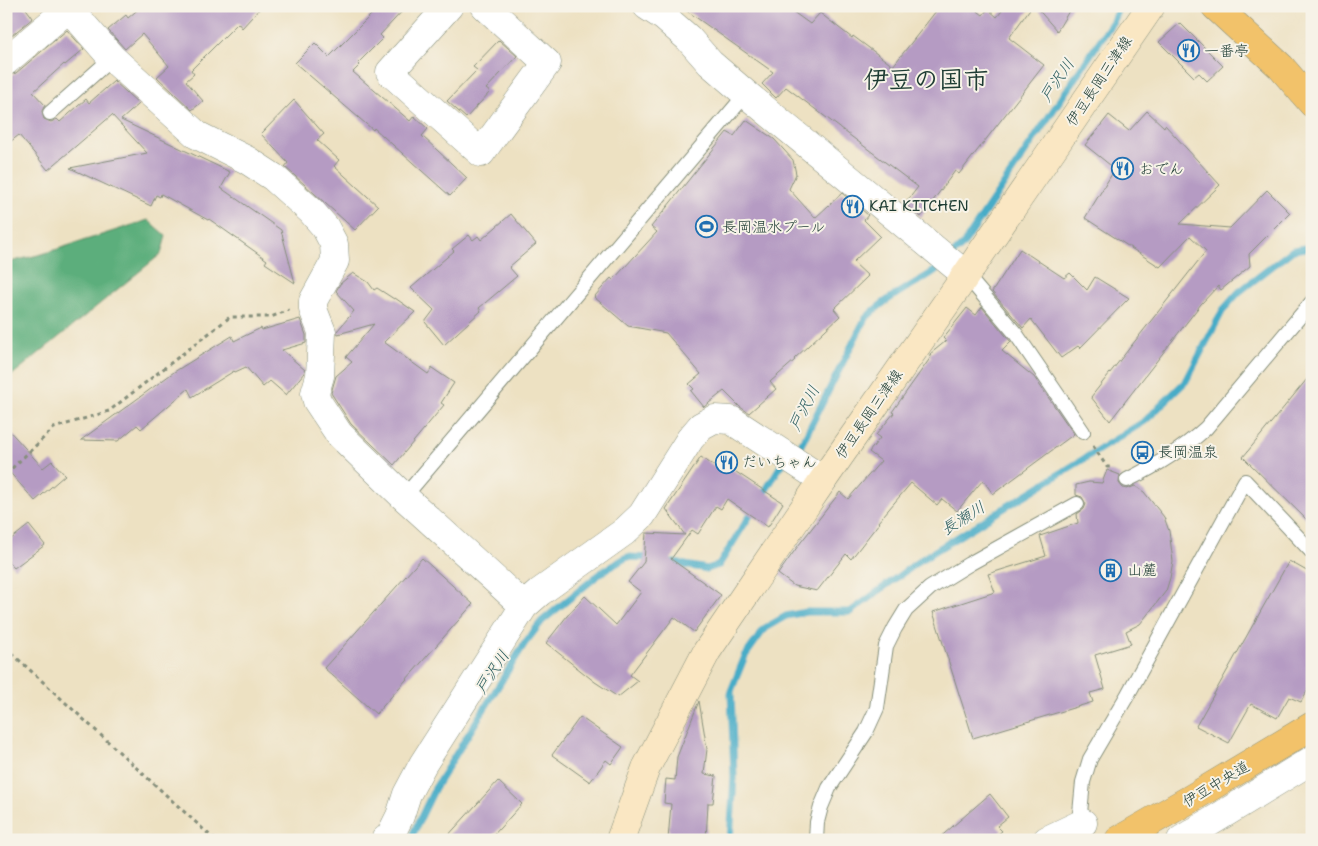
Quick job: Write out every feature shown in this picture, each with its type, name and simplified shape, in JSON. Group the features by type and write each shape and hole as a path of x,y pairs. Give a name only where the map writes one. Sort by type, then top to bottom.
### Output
{"highway":[{"path":"1215,6 1281,67 1312,103"},
{"name":"伊豆中央道","path":"1146,832 1312,726"},
{"name":"伊豆中央道","path":"1119,840 1146,832 1312,741"},
{"path":"1093,832 1146,832"}],"main road":[{"name":"伊豆長岡三津線","path":"620,840 646,768 707,651 822,480 966,275 1150,6"}],"street":[{"path":"448,6 390,72 481,153 547,63 485,6"},
{"path":"647,6 664,17 688,38 710,63 746,94 966,275"},
{"path":"6,61 68,7 112,58 197,135 247,160 273,177 311,211 326,227 334,244 335,261 313,301 313,309 322,332 320,376 315,393 317,401 339,434 404,497 524,606"},
{"path":"385,840 390,836 400,816 407,794 423,764 524,606 540,592 624,532 642,515 690,439 701,426 714,419 731,420 822,480"},
{"path":"1181,840 1312,760"},
{"path":"1047,840 1093,832"}],"lane":[{"path":"50,113 112,58"},
{"path":"404,497 746,94"},
{"path":"966,275 1016,334 1087,438"},
{"path":"1127,480 1148,470 1168,457 1192,441 1206,428 1312,302"},
{"path":"1093,832 1080,813 1083,782 1090,759 1244,481 1312,552"},
{"path":"816,840 817,822 829,788 866,732 877,708 886,646 906,610 930,588 1077,504"}],"path":[{"path":"6,474 54,428 109,411 230,317 271,317 313,301"},
{"path":"1087,438 1104,462"},
{"path":"6,648 215,840"}],"green space":[{"path":"148,220 166,236 161,254 6,380 6,263 42,254"}],"building":[{"path":"6,6 24,6 33,18 6,40"},
{"path":"142,6 262,6 242,28 238,23 191,70 194,74 186,81 203,101 192,110 157,77 169,66 142,34 125,49 108,30 126,15 128,18"},
{"path":"380,6 407,6 380,35 383,38 358,63 360,65 353,72 410,121 414,116 428,129 422,136 467,178 450,196 374,128 373,130 295,63 315,43 329,57"},
{"path":"680,6 785,6 810,24 820,13 893,66 940,6 971,6 983,15 988,9 997,17 1006,6 1032,6 1009,38 1044,65 959,174 955,171 921,217 905,204 918,187 786,87 776,98 762,84 773,72"},
{"path":"1035,6 1072,6 1057,31"},
{"path":"1180,23 1223,66 1207,81 1199,73 1194,77 1159,42"},
{"path":"67,30 84,49 33,92 45,105 42,111 44,119 51,122 57,119 60,122 86,99 89,103 114,81 139,104 121,120 230,172 221,188 281,230 295,283 265,263 267,260 209,219 161,194 160,197 156,195 151,206 70,168 147,153 112,115 48,170 19,135 6,145 6,76 16,73"},
{"path":"499,40 517,56 486,89 490,92 466,118 447,101 477,70 473,67"},
{"path":"294,100 324,134 317,140 339,160 334,166 378,206 355,230 285,167 288,163 261,134"},
{"path":"1147,111 1164,127 1165,125 1220,185 1180,224 1230,228 1267,190 1290,213 1249,254 1250,266 1221,290 1218,286 1201,304 1110,421 1091,397 1206,251 1190,236 1160,267 1085,218 1115,169 1085,145 1109,115 1129,131"},
{"path":"746,120 774,139 793,160 796,174 789,189 815,218 842,193 868,215 864,220 880,236 853,262 868,276 834,309 840,316 770,382 776,389 749,413 724,391 704,407 691,391 694,389 689,384 701,374 666,333 628,326 594,297 611,278 613,280 657,232 651,227 727,132 734,136"},
{"path":"511,214 536,244 509,267 517,276 479,308 481,311 444,345 425,322 434,310 411,288 454,251 452,249 469,235 473,240 478,236 481,240"},
{"path":"1020,249 1064,278 1070,273 1087,290 1095,277 1129,298 1080,348 1078,346 1061,358 1031,319 1023,328 992,292"},
{"path":"353,273 368,282 374,290 377,288 415,312 384,342 428,374 432,368 454,383 441,403 444,405 394,465 351,424 331,393 336,376 352,362 346,357 374,324 338,334 337,331 354,311 336,291 340,284"},
{"path":"982,307 1011,342 1002,351 1034,377 1074,434 993,494 983,480 957,511 942,499 937,505 911,483 878,522 851,559 846,554 817,591 794,586 778,574 840,492 848,499 881,461 869,452 880,438 876,435 894,413 892,412 931,357 930,354 946,341 943,338 967,308 976,315"},
{"path":"300,319 306,335 306,343 282,350 305,370 286,395 270,381 263,387 246,367 234,371 192,397 188,389 141,429 137,425 118,441 81,440 174,372 232,336 234,341 261,328 262,330"},
{"path":"1312,373 1312,525 1243,457"},
{"path":"6,427 43,468 52,461 65,475 35,501 6,468"},
{"path":"701,457 723,472 727,466 783,503 768,527 727,499 721,509 716,506 698,534 692,530 671,559 721,595 694,632 674,617 630,675 638,681 618,697 595,682 546,643 585,596 616,625 641,592 628,582 644,562 646,533 685,535 666,509"},
{"path":"1107,470 1120,475 1119,483 1123,488 1127,489 1135,486 1144,492 1164,517 1169,531 1173,561 1166,591 1140,624 1126,631 1131,644 1095,655 1105,689 1090,693 1093,702 973,738 933,612 995,592 988,574 1046,556 1040,536 1078,523 1077,514 1084,509 1086,504 1082,497 1076,495 1076,485 1089,482 1102,483"},
{"path":"29,525 45,545 14,568 6,559 6,543"},
{"path":"422,558 473,604 376,714 324,668"},
{"path":"1289,561 1312,574 1312,682 1301,702 1289,697 1277,718 1251,704 1229,743 1196,726"},
{"path":"699,701 707,749 704,774 716,776 713,803 708,803 706,840 668,840 671,804 664,803 666,779 675,780 677,757"},
{"path":"580,717 623,747 611,764 606,760 590,782 552,755"},
{"path":"498,781 522,804 489,840 444,840"},
{"path":"990,794 1008,817 997,826 1002,831 991,840 937,840"}],"waterway":[{"name":"戸沢川","path":"951,256 963,245 1113,21 1119,6"},
{"name":"長瀬川","path":"730,840 734,777 731,691 745,656 765,628 786,616 806,612 850,612 919,561 1145,421 1186,381 1223,310 1239,292 1293,250 1312,247"},
{"name":"戸沢川","path":"794,454 799,449 865,319 884,302 943,264"},
{"name":"戸沢川","path":"761,498 780,467 786,461"},
{"name":"戸沢川","path":"669,562 707,569 719,565 754,509"},
{"name":"戸沢川","path":"410,840 435,788 525,643 542,621 602,572 627,557 652,558"}],"place":[{"name":"一番亭","path":"1188,51"},
{"name":"おでん","path":"1123,169"},
{"name":"KAI KITCHEN","path":"853,206"},
{"name":"長岡温水プール","path":"706,227"},
{"name":"長岡温泉","path":"1142,452"},
{"name":"だいちゃん","path":"726,462"},
{"name":"山麓","path":"1111,570"}],"district":[{"name":"伊豆の国市","path":"926,79"}]}
